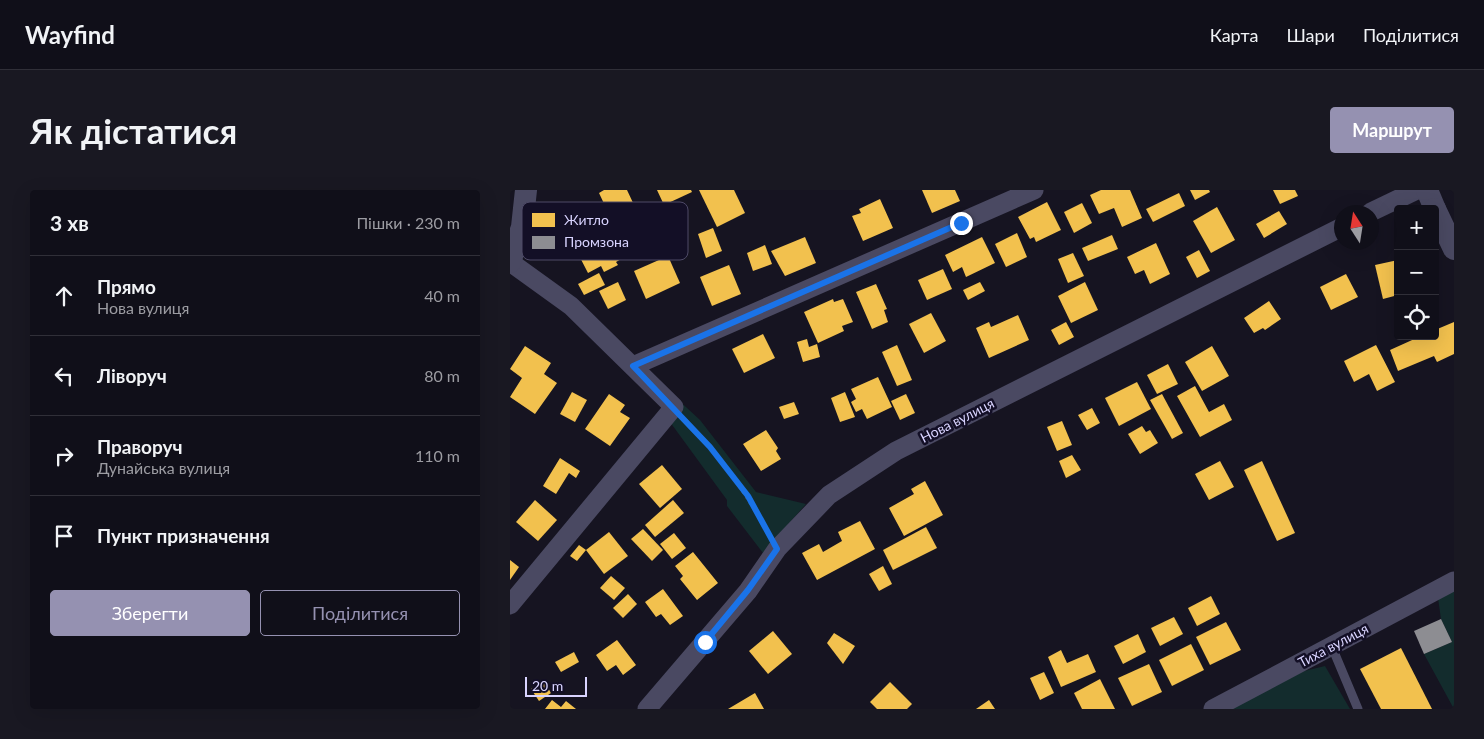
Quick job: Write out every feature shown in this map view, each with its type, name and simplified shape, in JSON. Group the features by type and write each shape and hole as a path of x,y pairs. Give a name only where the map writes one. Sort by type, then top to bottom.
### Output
{"street":[{"path":"633,366 1034,190"},
{"path":"1379,208 1417,190"},
{"path":"1426,190 1433,205"},
{"path":"1439,218 1454,250"},
{"path":"510,605 674,407 572,306 510,262 522,227"},
{"name":"Нова вулиця","path":"647,709 748,590 777,549 829,495 896,451 1334,231"},
{"name":"Тиха вулиця","path":"1213,709 1454,581"}],"lane":[{"path":"1332,647 1358,709"}],"path":[{"path":"674,407 710,447 748,496 777,549"}],"green space":[{"path":"673,395 700,420 756,492 806,504 763,553 727,506 727,500 670,422"},
{"path":"1454,589 1454,709 1424,654 1452,642 1441,619 1438,598"},
{"path":"1325,666 1350,709 1231,709 1296,673"}],"building: Житло":[{"path":"604,190 627,190 633,202 603,202 599,193"},
{"path":"657,190 691,190 692,192 670,202 663,202"},
{"path":"699,190 734,190 745,213 717,227"},
{"path":"922,190 955,190 960,201 932,213"},
{"path":"1101,190 1130,190 1142,218 1122,227 1114,208 1099,214 1090,195"},
{"path":"1190,190 1209,190 1210,192 1195,200"},
{"path":"1273,190 1295,190 1298,196 1280,204"},
{"path":"1179,193 1185,206 1153,222 1146,209"},
{"path":"880,199 893,228 863,241 852,216 861,213 859,209"},
{"path":"1047,202 1061,230 1036,242 1034,237 1030,239 1018,217"},
{"path":"1082,203 1092,223 1074,233 1064,212"},
{"path":"1217,207 1235,240 1211,253 1193,221"},
{"path":"1279,211 1287,224 1264,238 1256,224"},
{"path":"713,228 722,251 706,258 698,234"},
{"path":"1017,233 1027,257 1006,267 995,244"},
{"path":"1112,235 1118,249 1088,261 1082,248"},
{"path":"805,237 816,263 785,276 771,251"},
{"path":"982,237 995,263 966,277 962,267 953,272 945,255"},
{"path":"1156,243 1170,274 1150,284 1144,270 1135,274 1127,257"},
{"path":"765,245 772,264 753,271 747,253"},
{"path":"1199,250 1210,271 1197,278 1186,257"},
{"path":"1073,253 1084,276 1068,283 1058,259"},
{"path":"581,260 620,260 616,262 618,265 604,272 601,266 588,273"},
{"path":"659,260 670,260 680,283 646,299 634,271"},
{"path":"1394,261 1394,296 1383,299 1375,265"},
{"path":"729,265 741,294 712,306 700,277"},
{"path":"943,269 952,289 927,300 918,280"},
{"path":"599,273 605,285 584,295 578,284"},
{"path":"1346,274 1358,297 1331,310 1320,287"},
{"path":"618,282 626,300 608,309 599,291"},
{"path":"980,282 985,291 968,300 963,290"},
{"path":"1085,282 1098,310 1071,323 1058,296"},
{"path":"876,284 887,309 884,310 888,322 872,329 856,292"},
{"path":"833,299 834,302 843,299 853,322 842,326 844,331 818,343 804,312"},
{"path":"1269,301 1281,319 1265,330 1263,328 1254,333 1244,318"},
{"path":"931,313 946,341 924,353 909,324"},
{"path":"1018,315 1029,340 989,358 976,328 989,322 991,327"},
{"path":"1066,322 1074,337 1059,345 1051,330"},
{"path":"1454,322 1454,354 1437,362 1434,356 1398,371 1390,350 1412,340 1439,340 1439,328"},
{"path":"763,334 775,358 744,373 732,349"},
{"path":"807,339 809,347 817,344 820,357 803,362 797,342"},
{"path":"897,345 912,380 897,386 882,352"},
{"path":"1376,345 1395,382 1377,391 1369,374 1354,382 1344,361"},
{"path":"525,346 551,363 544,374 557,383 535,414 510,397 522,378 510,369"},
{"path":"1212,346 1229,376 1202,391 1185,362"},
{"path":"1168,364 1178,384 1157,394 1147,375"},
{"path":"878,377 892,407 867,419 862,409 856,412 851,402 856,399 851,389"},
{"path":"1137,382 1151,409 1119,426 1105,398"},
{"path":"1195,386 1209,412 1224,404 1232,420 1200,437 1177,396"},
{"path":"572,392 587,400 575,422 560,414"},
{"path":"845,392 855,417 840,422 831,398"},
{"path":"609,394 625,405 620,412 630,418 610,446 585,429"},
{"path":"906,394 915,413 900,420 891,401"},
{"path":"1162,394 1183,433 1172,439 1150,400"},
{"path":"794,402 799,414 784,419 779,407"},
{"path":"1092,408 1100,423 1087,430 1078,415"},
{"path":"1062,421 1072,445 1057,451 1047,427"},
{"path":"1142,426 1146,432 1150,430 1158,443 1140,454 1128,434"},
{"path":"766,430 778,448 776,451 781,459 761,471 743,444"},
{"path":"1072,455 1081,470 1066,478 1059,461"},
{"path":"560,458 580,471 576,478 569,473 556,494 543,486"},
{"path":"1220,461 1234,487 1209,500 1195,474"},
{"path":"1262,461 1295,533 1277,541 1244,470"},
{"path":"662,465 682,489 660,508 639,484"},
{"path":"925,481 943,515 904,536 889,508 914,494 911,489"},
{"path":"535,500 557,520 538,541 516,522"},
{"path":"673,500 684,513 655,537 645,525"},
{"path":"860,521 875,549 817,580 802,553 819,544 823,552 842,541 838,532"},
{"path":"926,527 937,548 893,570 883,550"},
{"path":"643,529 663,550 652,561 631,539"},
{"path":"609,532 628,556 604,574 586,550"},
{"path":"674,533 686,548 672,559 660,544"},
{"path":"579,545 586,550 577,561 570,556"},
{"path":"693,552 718,583 697,600 680,579 683,576 675,566"},
{"path":"510,560 519,567 510,580"},
{"path":"883,566 892,584 879,591 869,574"},
{"path":"611,576 625,588 614,600 600,588"},
{"path":"663,589 683,616 670,625 661,614 656,617 645,602"},
{"path":"628,594 637,604 623,618 613,608"},
{"path":"1211,596 1220,614 1197,626 1188,608"},
{"path":"1174,617 1183,634 1160,646 1151,628"},
{"path":"1226,622 1241,650 1210,665 1196,637"},
{"path":"773,631 792,654 768,674 749,651"},
{"path":"834,633 855,646 843,664 827,643"},
{"path":"1138,634 1146,652 1123,664 1114,646"},
{"path":"617,640 636,665 623,675 616,665 607,671 596,655"},
{"path":"1191,644 1204,670 1172,686 1159,660"},
{"path":"1401,648 1432,709 1381,709 1360,669"},
{"path":"1061,650 1067,663 1088,654 1096,672 1061,687 1048,657"},
{"path":"574,652 579,662 561,672 555,662"},
{"path":"1149,664 1162,692 1132,706 1118,678"},
{"path":"1044,672 1054,693 1040,700 1030,678"},
{"path":"1100,679 1115,709 1082,709 1074,693"},
{"path":"544,681 551,693 539,701 531,689"},
{"path":"890,682 912,704 907,709 877,709 870,702"},
{"path":"755,693 764,709 728,709"},
{"path":"552,700 561,707 566,701 576,709 545,709"},
{"path":"989,700 995,709 976,709"}],"building: Промзона":[{"path":"1441,619 1452,642 1424,654 1414,631"}],"route":[{"path":"705,642 748,590 777,549 748,496 710,447 633,366 961,223"}]}
